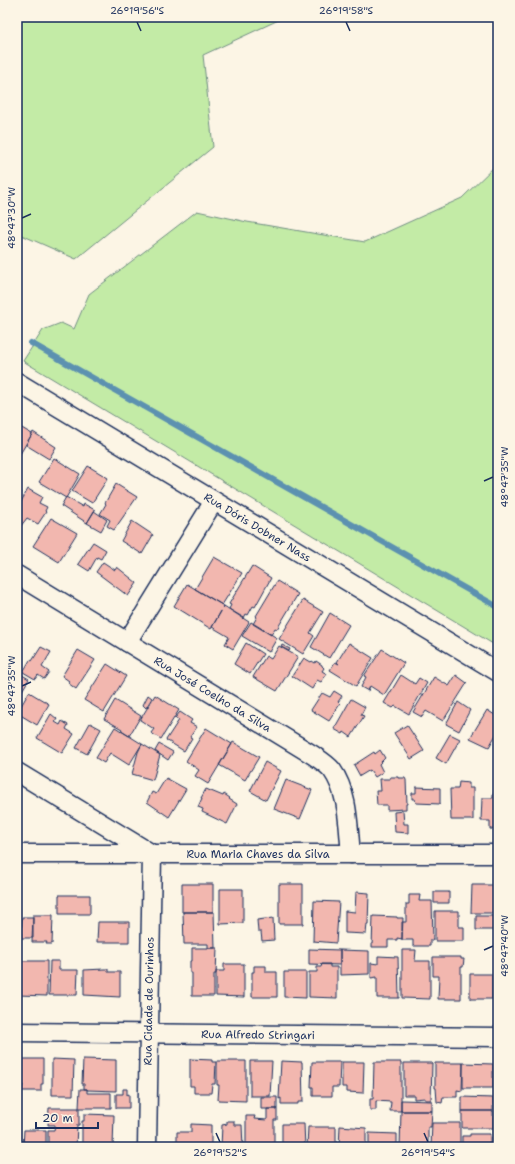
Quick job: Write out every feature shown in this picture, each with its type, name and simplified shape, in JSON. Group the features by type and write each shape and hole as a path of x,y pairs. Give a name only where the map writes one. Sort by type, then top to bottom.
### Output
{"street":[{"name":"Rua Dóris Dobner Nass","path":"17,382 498,672"},
{"path":"127,642 214,501"},
{"name":"Rua José Coelho da Silva","path":"17,575 312,755 331,769 339,782 344,799 350,854"},
{"path":"17,772 152,854"},
{"name":"Rua Maria Chaves da Silva","path":"17,854 498,854"},
{"name":"Rua Cidade de Ourinhos","path":"147,1147 152,854"},
{"name":"Rua Alfredo Stringari","path":"17,1032 498,1037"}],"green space":[{"path":"17,17 285,17 203,55 213,147 76,259 17,233"},
{"path":"498,163 498,647 23,361 43,330 61,323 74,329 89,294 197,211 247,222 365,242 462,198"}],"building":[{"path":"20,427 32,434 17,459 17,431"},
{"path":"33,432 56,447 49,459 26,445"},
{"path":"54,458 80,474 66,498 39,482"},
{"path":"88,466 108,478 92,503 72,491"},
{"path":"116,484 137,497 114,530 107,526 110,520 100,514"},
{"path":"17,489 21,492 17,499"},
{"path":"28,489 42,497 39,503 47,507 46,512 38,524 27,518 20,527 17,525 17,509"},
{"path":"66,497 83,507 84,504 95,510 87,523 61,506"},
{"path":"94,511 107,520 101,531 87,523"},
{"path":"51,518 77,533 59,562 33,546"},
{"path":"132,521 153,535 142,554 121,541"},
{"path":"93,542 106,550 101,559 97,557 89,571 78,564"},
{"path":"214,557 242,573 222,605 195,589"},
{"path":"103,562 115,570 117,567 137,583 128,596 96,572"},
{"path":"252,566 271,578 255,607 253,606 248,615 246,614 244,618 229,609 231,605 229,604"},
{"path":"277,581 298,594 277,629 275,628 271,635 253,624 257,617 256,616"},
{"path":"187,584 224,606 211,629 174,606"},
{"path":"303,600 323,612 310,633 314,636 303,654 279,639"},
{"path":"224,606 249,622 233,649 225,644 229,637 212,627"},
{"path":"330,613 349,625 329,658 311,647"},
{"path":"251,622 277,638 269,652 242,636"},
{"path":"246,643 263,654 250,674 234,664"},
{"path":"349,643 373,658 356,686 330,670 335,662 339,664 337,662"},
{"path":"282,645 290,649 289,651 281,647"},
{"path":"279,646 298,657 277,691 253,677 266,656 271,659"},
{"path":"41,647 51,652 42,667 49,672 44,679 38,675 35,679 23,672 30,660 32,661"},
{"path":"382,649 404,663 384,695 370,686 368,691 361,687 366,677 364,676"},
{"path":"78,650 95,660 76,689 62,676"},
{"path":"304,658 315,663 316,661 322,665 324,668 322,671 327,674 321,682 317,680 312,689 292,676"},
{"path":"107,664 126,676 104,712 84,700"},
{"path":"17,672 29,679 17,699"},
{"path":"401,675 415,684 419,678 427,683 409,714 395,706 393,708 384,703"},
{"path":"456,675 467,683 443,721 426,711 422,717 413,712 434,677 449,686"},
{"path":"334,691 342,696 338,702 340,704 329,721 311,710 322,693 330,697"},
{"path":"29,692 49,704 37,725 17,713"},
{"path":"148,695 152,698 146,708 143,705"},
{"path":"155,695 179,710 161,739 151,733 154,729 140,720"},
{"path":"351,699 365,707 361,715 364,716 351,737 344,732 343,734 334,729"},
{"path":"115,700 141,716 129,736 121,731 122,729 104,719"},
{"path":"458,702 470,710 459,731 446,724"},
{"path":"487,710 498,717 498,731 489,747 470,738"},
{"path":"180,712 192,720 190,723 197,727 190,737 192,738 184,751 166,740 179,720 175,718"},
{"path":"51,714 57,719 55,722 60,725 62,721 68,725 66,729 74,734 62,753 37,738"},
{"path":"90,723 101,729 87,754 76,748"},
{"path":"407,725 424,751 411,759 394,733"},
{"path":"115,727 142,744 129,765 110,753 104,763 96,758"},
{"path":"206,728 232,744 208,784 195,776 199,770 186,761"},
{"path":"450,734 460,739 446,764 436,758"},
{"path":"233,742 259,757 245,780 219,765"},
{"path":"142,744 160,755 153,780 132,774 138,752"},
{"path":"159,744 173,752 168,760 155,751"},
{"path":"380,750 385,758 379,764 383,772 375,777 370,770 360,776 354,765 374,752 375,754"},
{"path":"265,762 281,771 266,800 250,791"},
{"path":"390,777 405,778 406,780 406,809 387,810 387,805 377,805 376,791 381,791 380,779 390,779"},
{"path":"166,778 186,789 169,817 147,802 152,792 156,794"},
{"path":"286,780 312,790 300,819 274,809"},
{"path":"459,782 469,783 469,788 473,788 473,820 451,820 450,789 458,789"},
{"path":"416,787 440,788 440,804 416,803 415,799 412,799 412,793 416,793"},
{"path":"206,789 223,796 224,794 237,804 227,824 202,812 203,809 198,807"},
{"path":"493,793 498,793 498,830 490,829 490,821 481,821 482,798 493,798"},
{"path":"403,811 404,824 408,824 408,833 395,832 394,812"},
{"path":"182,884 213,884 213,912 182,912"},
{"path":"279,884 303,884 303,924 279,924"},
{"path":"472,885 497,885 496,913 471,913"},
{"path":"220,889 243,889 243,923 220,924"},
{"path":"356,892 369,893 368,924 366,934 345,933 345,911 355,912"},
{"path":"434,892 449,892 449,903 434,903"},
{"path":"59,895 90,895 90,914 59,914"},
{"path":"409,895 420,895 419,901 432,901 433,940 430,940 430,946 413,946 413,940 402,940 402,922 406,922 406,904 409,904"},
{"path":"314,901 339,902 336,943 313,941"},
{"path":"435,911 459,911 459,927 464,927 464,941 435,941"},
{"path":"183,912 214,912 215,948 208,948 208,944 184,944"},
{"path":"17,913 19,913 19,944 17,944"},
{"path":"33,915 53,915 52,944 46,944 47,942 32,942"},
{"path":"373,916 403,918 402,939 397,938 397,940 388,940 388,947 372,947"},
{"path":"476,916 496,916 496,930 476,930"},
{"path":"22,917 33,917 33,938 21,938"},
{"path":"273,918 274,940 262,941 261,932 258,932 257,920"},
{"path":"98,922 129,922 129,942 97,942"},
{"path":"192,948 217,948 216,974 214,974 214,996 192,996 192,973 190,973 190,961 192,961"},
{"path":"309,949 340,950 340,965 309,964"},
{"path":"340,950 369,951 369,974 340,975"},
{"path":"402,950 416,950 415,961 430,961 430,999 402,998"},
{"path":"378,956 398,957 399,998 377,998 377,977 371,978 371,963 378,964"},
{"path":"433,957 461,957 461,959 464,959 463,967 461,967 461,999 438,999 439,976 433,976"},
{"path":"18,961 47,961 47,996 18,995"},
{"path":"50,961 59,961 59,970 78,970 77,995 49,995"},
{"path":"224,964 244,964 244,997 216,996 216,971 224,971"},
{"path":"322,964 330,964 330,967 337,967 337,998 309,997 309,972 317,972 317,967 321,967"},
{"path":"494,965 498,965 498,999 494,999"},
{"path":"254,966 266,966 266,972 277,972 277,997 252,997 252,972 254,972"},
{"path":"108,969 108,972 120,972 120,997 84,995 84,970"},
{"path":"284,972 306,972 306,998 284,997"},
{"path":"470,974 492,974 492,999 470,999"},
{"path":"21,1059 43,1059 43,1084 41,1084 41,1091 22,1091 23,1084 21,1084"},
{"path":"52,1059 74,1060 73,1095 52,1095"},
{"path":"83,1059 116,1060 116,1091 84,1089 84,1084 82,1084"},
{"path":"190,1059 212,1060 212,1062 216,1062 215,1084 212,1084 211,1093 194,1093 194,1086 190,1086"},
{"path":"217,1061 246,1061 246,1101 218,1100 219,1085 217,1085"},
{"path":"250,1061 272,1061 270,1096 250,1096"},
{"path":"281,1061 302,1062 303,1102 298,1102 298,1104 281,1104 281,1098 279,1099"},
{"path":"312,1062 340,1062 339,1087 332,1087 332,1096 313,1096 313,1087 311,1087"},
{"path":"342,1062 364,1062 363,1093 347,1092 347,1087 342,1087"},
{"path":"374,1062 401,1062 401,1111 390,1111 391,1102 376,1101 376,1110 370,1110 370,1099 373,1099"},
{"path":"404,1063 432,1063 431,1100 425,1100 425,1098 414,1099 414,1095 404,1095"},
{"path":"435,1063 463,1063 462,1091 457,1090 457,1097 443,1097 442,1103 437,1102 435,1088"},
{"path":"463,1063 493,1064 493,1088 463,1088"},
{"path":"498,1064 498,1089 497,1089"},
{"path":"18,1074 18,1097 17,1097"},
{"path":"80,1089 87,1089 87,1093 111,1093 111,1108 79,1108"},
{"path":"123,1089 127,1089 127,1095 129,1094 129,1108 116,1108 116,1094 123,1094"},
{"path":"261,1097 277,1097 277,1109 261,1109"},
{"path":"462,1097 493,1098 493,1111 462,1111"},
{"path":"401,1100 432,1101 432,1111 401,1111"},
{"path":"49,1108 79,1108 79,1125 77,1125 76,1147 48,1147 48,1130 54,1130 55,1125 48,1125"},
{"path":"267,1109 277,1109 277,1120 274,1120 274,1147 246,1147 246,1116 255,1116 254,1119 267,1120"},
{"path":"401,1111 432,1111 431,1127 428,1127 428,1147 400,1147"},
{"path":"462,1111 493,1111 493,1128 462,1128"},
{"path":"84,1114 114,1115 113,1147 82,1147 82,1121 84,1121"},
{"path":"227,1121 234,1121 234,1125 242,1125 243,1147 221,1147 222,1125 227,1124"},
{"path":"432,1123 460,1123 460,1147 431,1147"},
{"path":"191,1124 211,1125 211,1147 177,1147 177,1132 191,1132"},
{"path":"282,1124 304,1124 305,1147 282,1147"},
{"path":"340,1126 366,1128 366,1147 339,1147"},
{"path":"308,1127 336,1127 336,1147 307,1147"},
{"path":"493,1129 498,1129 498,1147 493,1147"},
{"path":"24,1130 46,1130 46,1147 23,1147"},
{"path":"369,1133 397,1134 397,1147 369,1147"},
{"path":"470,1134 490,1134 490,1147 462,1147 462,1136 470,1136"}],"waterway":[{"path":"31,343 498,607"}]}
